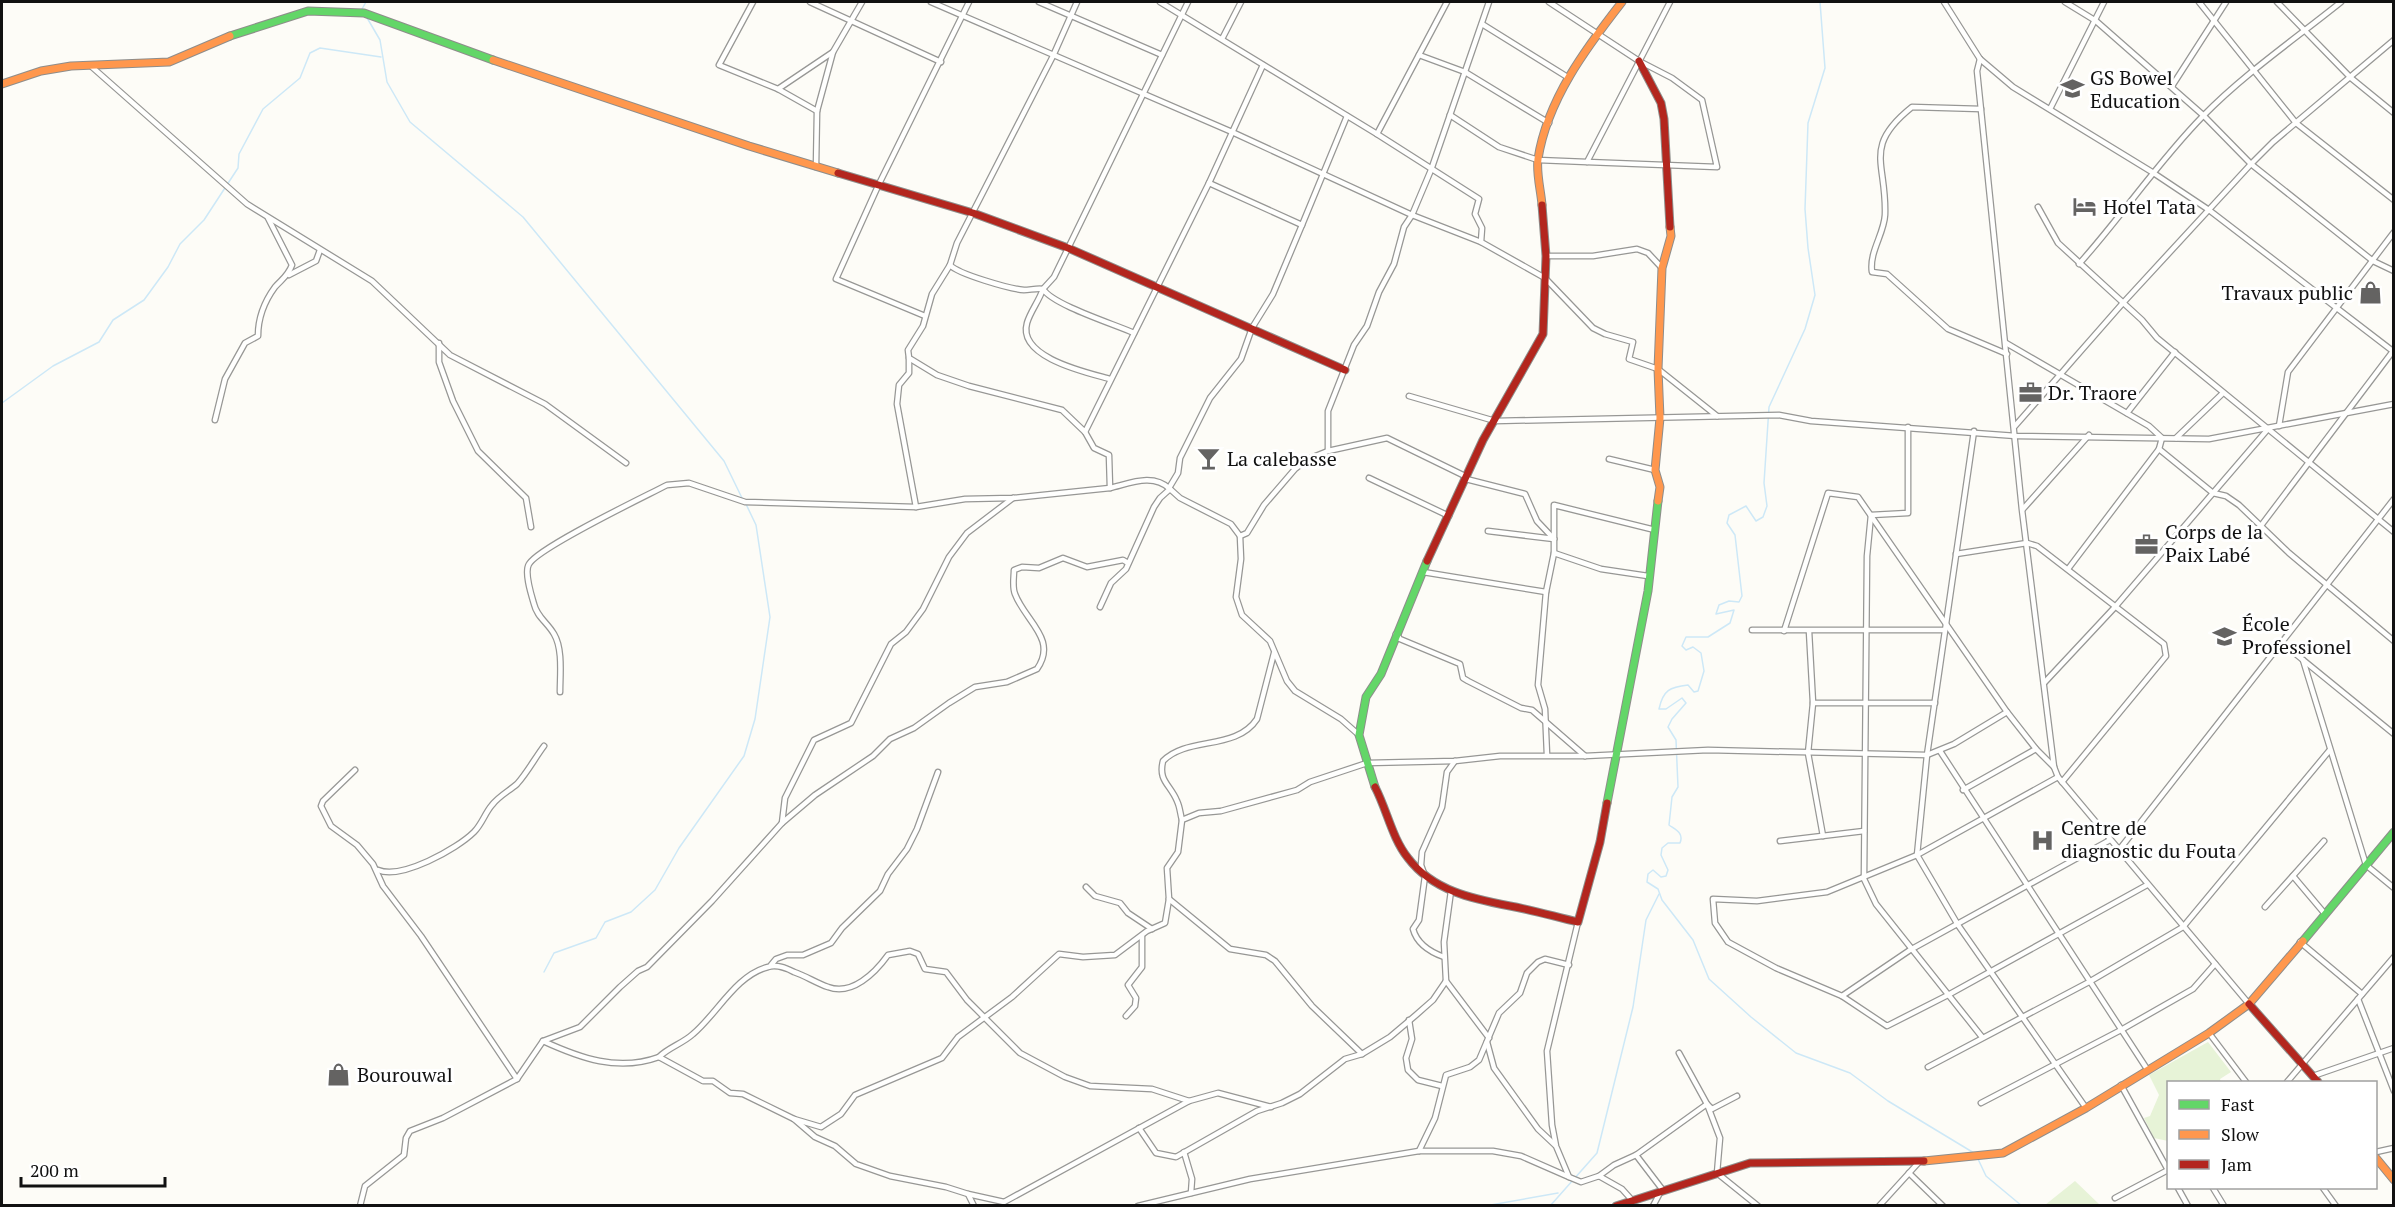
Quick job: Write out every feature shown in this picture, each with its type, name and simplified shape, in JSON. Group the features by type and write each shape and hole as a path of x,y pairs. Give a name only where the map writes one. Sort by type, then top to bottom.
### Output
{"street":[{"path":"753,2 719,65 778,89 817,111"},
{"path":"810,2 941,62"},
{"path":"816,167 817,111 833,52 862,2"},
{"path":"932,2 1142,95 1232,132 1323,176 1412,215 1481,242 1545,278 1593,328 1633,342 1629,359 1658,369 1717,417"},
{"path":"925,316 836,279 878,186 969,2"},
{"path":"1039,2 1162,55"},
{"path":"916,507 897,404 899,385 909,373 908,350 923,326 932,294 950,265 957,243 1053,56 1077,2"},
{"path":"1160,2 1479,199 1475,214 1482,228 1481,242"},
{"path":"1110,379 1072,369 1040,353 1026,332 1027,324 1043,289 1054,277 1188,2"},
{"path":"1222,39 1241,2"},
{"path":"1377,134 1447,2"},
{"path":"1328,452 1328,411 1354,345 1367,326 1379,292 1394,264 1404,227 1412,215 1431,170 1489,2"},
{"path":"1450,115 1499,147 1538,160 1717,167 1702,100 1672,78 1639,61 1549,2"},
{"path":"1578,922 1510,906 1495,906 1451,891 1425,876 1407,858 1396,837 1382,800 1370,777 1359,735 1366,697 1381,674 1423,572 1495,421 1543,334 1546,256 1538,160 1557,97 1598,32 1622,2"},
{"path":"1587,162 1670,2"},
{"path":"2065,2 2096,21 2137,60 2172,86 2251,164 2373,261 2394,270"},
{"path":"2050,109 2104,2"},
{"path":"2199,2 2211,20 2256,70 2296,123 2394,200"},
{"path":"2172,86 2211,20 2226,2"},
{"path":"2277,2 2351,78 2394,113"},
{"path":"2079,264 2122,215 2152,172 2203,115 2341,2"},
{"path":"1947,3 1980,59 2013,87 2152,172 2209,210 2393,352 2260,527"},
{"path":"2,84 71,66 92,67 169,62 233,35 308,11 364,13 550,81 816,167 973,213 1068,248 1345,370"},
{"path":"1482,24 1569,78"},
{"path":"2015,426 2122,304 2251,164 2394,39"},
{"path":"778,89 833,52"},
{"path":"1419,54 1465,72 1549,123"},
{"path":"1980,59 1977,70 2022,510 2054,767 2060,780 2147,885 2315,1079 2378,1052 2394,1048"},
{"path":"1569,1177 1556,1146 1552,1125 1547,1051 1600,842 1648,591 1660,487 1655,470 1660,418 1658,369 1662,268 1671,236 1667,208 1667,165 1661,103 1639,61"},
{"path":"1085,432 1209,183 1263,65"},
{"path":"92,67 248,204 350,265 372,281 466,365 545,404 626,463"},
{"path":"1981,110 1912,107 1896,120 1879,150 1885,216 1870,264 1872,273 1887,274 1948,329 2007,354"},
{"path":"1100,607 1111,583 1119,578 1128,563 1154,507 1170,489 1178,473 1179,458 1210,398 1241,359 1252,328 1273,294 1347,116"},
{"path":"1209,183 1302,225"},
{"path":"2038,207 2058,243 2122,304 2222,394 2394,532"},
{"path":"266,216 292,265 289,275"},
{"path":"2279,426 2288,372 2335,306 2394,232"},
{"path":"215,420 225,379 245,343 258,336 262,309 273,290 289,275 316,261 320,249"},
{"path":"1546,256 1593,256 1638,249 1648,253 1662,268"},
{"path":"950,265 956,271 969,276 1023,290 1043,289"},
{"path":"1043,289 1047,295 1064,305 1134,333"},
{"path":"439,343 441,370 453,401 478,451 526,498 531,527"},
{"path":"2006,343 2127,413 2162,438"},
{"path":"2127,413 2175,352"},
{"path":"909,358 937,375 997,394 1062,410 1085,432 1094,448 1109,455 1110,488"},
{"path":"2175,438 2222,394"},
{"path":"1409,396 1495,421 1779,415 1811,421 1974,431 2016,436 2089,435 2209,439 2394,404"},
{"path":"1870,514 1908,513 1908,427"},
{"path":"2043,683 2115,606 2268,429"},
{"path":"1974,431 1927,755 1917,855 1958,925 2085,1108"},
{"path":"2022,510 2089,435"},
{"path":"1240,536 1247,532 1264,505 1295,469 1308,459 1387,438 1467,478 1525,494 1538,521 1554,539"},
{"path":"2068,569 2159,449 2162,438"},
{"path":"2159,449 2213,493 2226,496 2239,505 2260,527 2394,640"},
{"path":"1609,459 1655,470"},
{"path":"1370,478 1449,516"},
{"path":"560,692 560,666 555,636 537,615 527,569 530,562 550,547 667,485 689,483 744,502 916,507 965,499 1013,498 1110,488 1151,479 1162,482 1180,498 1231,524 1240,536 1241,559 1236,597 1242,615 1259,629 1275,650 1287,681 1295,691 1341,719 1359,735"},
{"path":"1784,631 1828,493 1858,497 2007,712 2036,749 2054,767"},
{"path":"782,823 785,798 814,740 851,723 891,644 906,632 923,609 949,557 967,533 1013,498"},
{"path":"2119,850 2394,499"},
{"path":"1547,755 1545,709 1538,685 1546,592 1554,553 1554,505 1656,531"},
{"path":"1870,514 1866,556 1864,879 1876,904 1910,950 1982,1037"},
{"path":"1488,531 1554,539"},
{"path":"1956,554 2027,543 2037,546 2164,645 2166,656 2060,780 1917,855 1864,879 1827,892 1757,901 1713,899 1715,922 1728,942 1776,968 1842,996 1887,1026 1948,995 2147,885"},
{"path":"1554,553 1600,569 1648,576"},
{"path":"360,1206 365,1186 404,1155 406,1138 410,1131 443,1118 518,1079 543,1041 580,1027 620,987 647,967 712,901 782,823 815,795 873,756 890,739 914,728 975,687 1014,681 1037,669 1045,653 1044,640 1014,592 1014,570 1023,567 1039,567 1063,558 1075,560 1087,567 1122,560 1128,563"},
{"path":"1423,572 1546,592"},
{"path":"1752,630 1809,631 1946,627"},
{"path":"1809,631 1813,703 1808,753 1823,836"},
{"path":"1396,634 1400,639 1460,664 1463,678 1468,681 1521,708 1532,710 1585,756"},
{"path":"2281,642 2394,734"},
{"path":"659,1057 703,1080 713,1081 730,1093 742,1094 794,1119 821,1127 841,1114 855,1095 942,1058 958,1037 987,1017 1059,954 1083,957 1115,955 1152,929 1165,923 1169,899 1167,868 1178,852 1182,820 1176,797 1163,782 1160,772 1163,761 1179,749 1233,737 1253,726 1257,719 1275,650"},
{"path":"2303,660 2329,751 2366,865 2394,888"},
{"path":"1813,703 1935,703"},
{"path":"1182,820 1199,813 1221,811 1297,790 1310,782 1367,763 1455,761 1500,756 1585,756 1708,750 1927,755 1940,751 2007,712"},
{"path":"378,870 395,873 416,865 452,848 472,834 480,826 492,805 520,780 544,746"},
{"path":"1963,790 2036,749"},
{"path":"1940,751 1963,790 2146,1069"},
{"path":"1928,1067 2089,982 2183,927 2329,751"},
{"path":"1444,957 1434,953 1418,940 1413,929 1419,920 1425,876 1421,865 1422,852 1442,807 1447,772 1455,761"},
{"path":"355,770 327,797 321,806 331,826 357,845 378,870 383,886 518,1079"},
{"path":"543,1041 581,1058 602,1062 634,1063 659,1057 669,1047 694,1034 736,988 759,969 787,955 803,955 831,943 842,928 880,891 888,874 907,849 917,829 938,772"},
{"path":"1780,842 1864,831"},
{"path":"1616,1206 1662,1189 1750,1163 1920,1161 2003,1153 2085,1108 2146,1069 2209,1033 2249,1004 2394,832"},
{"path":"1842,996 1910,950 2110,840"},
{"path":"2265,907 2324,841"},
{"path":"2293,876 2325,914"},
{"path":"1086,887 1095,896 1120,903 1128,913 1152,929"},
{"path":"1139,1128 1156,1153 1176,1157 1257,1111 1299,1094 1345,1059 1362,1054 1390,1037 1433,1000 1446,981 1447,969 1444,957 1451,891"},
{"path":"1169,899 1230,949 1266,955 1275,961 1312,1006 1362,1054"},
{"path":"1126,1016 1135,1006 1136,998 1128,985 1142,967 1142,936"},
{"path":"2300,942 2362,994"},
{"path":"771,965 800,974 828,988 845,990 877,971 888,955 910,951 918,954 925,969 946,972 967,999 1020,1053 1065,1077 1090,1086 1152,1089 1189,1101"},
{"path":"2289,1081 2394,957"},
{"path":"1419,1151 1435,1118 1446,1075 1470,1067 1479,1060 1499,1013 1520,993 1527,974 1538,962 1545,959 1569,965"},
{"path":"1981,1103 2121,1030 2193,989 2216,964"},
{"path":"1446,981 1488,1040 1494,1068 1538,1129 1556,1146"},
{"path":"2358,999 2394,1091"},
{"path":"1409,1020 1412,1039 1406,1058 1408,1070 1418,1080 1442,1086"},
{"path":"2209,1033 2245,1081"},
{"path":"1679,1053 1707,1104 1720,1138 1717,1173"},
{"path":"2121,1085 2167,1166"},
{"path":"794,1119 815,1137 835,1146 856,1164 890,1176 946,1186 1004,1203 1189,1101 1218,1094 1271,1107"},
{"path":"1707,1104 1712,1109 1737,1096"},
{"path":"1138,1206 1250,1179 1419,1151 1502,1153 1521,1156 1581,1182 1599,1176 1614,1165 1636,1155 1707,1104"},
{"path":"2377,1152 2394,1148"},
{"path":"1184,1152 1192,1179 1191,1193"},
{"path":"1636,1155 1662,1189"},
{"path":"2377,1159 2394,1180"},
{"path":"1879,1206 1920,1161"},
{"path":"2115,1198 2167,1171"},
{"path":"1717,1173 1758,1206"},
{"path":"1909,1173 1942,1206"},
{"path":"1599,1176 1623,1189 1631,1199"},
{"path":"1653,1206 1662,1189"},
{"path":"2181,1189 2188,1206"},
{"path":"2214,1189 2224,1206"},
{"path":"2325,1189 2336,1206"},
{"path":"968,1194 974,1206"}],"green space":[{"path":"2208,1042 2231,1072 2220,1079 2221,1081 2167,1081 2167,1141 2154,1138 2144,1118 2150,1116 2159,1095 2149,1075"},
{"path":"2075,1181 2100,1205 2045,1205"}],"waterway":[{"path":"362,9 366,2"},
{"path":"1820,2 1825,68 1808,123 1805,209 1815,295 1805,329 1769,407 1764,483 1767,506 1763,517 1756,521 1746,506 1729,515 1727,523 1735,535 1742,596 1739,602 1729,601 1719,605 1716,614 1734,610 1730,623 1708,637 1686,637 1682,646 1686,650 1693,647 1701,653 1704,671 1698,691 1694,692 1688,685 1676,687 1665,694 1659,709 1666,709 1682,698 1686,703 1668,727 1676,740 1678,787 1672,797 1669,825 1679,832 1681,840 1680,843 1668,843 1662,848 1661,855 1668,870 1666,876 1661,877 1653,870 1648,874 1647,882 1658,889 1662,900 1693,940 1709,979 1751,1017 1796,1053 1850,1073 1888,1101 1974,1153"},
{"path":"366,16 380,40 387,82 410,122 523,217 724,461 742,498"},
{"path":"2,403 53,366 99,342 113,320 144,300 168,267 180,244 204,220 238,168 239,154 263,109 300,78 310,53 320,48 381,57"},
{"path":"544,972 554,953 596,938 605,922 631,912 655,890 679,848 744,756 755,719 770,617 756,525 745,502"},
{"path":"1550,1206 1597,1153 1633,1007 1646,920 1659,894"},
{"path":"1978,1159 1986,1176 2022,1206"},
{"path":"1485,1206 1558,1193"}],"traffic: fast":[{"path":"230,36 308,11 364,13 493,60"},
{"path":"1607,803 1648,591 1658,501"},
{"path":"1375,787 1359,735 1366,697 1381,674 1427,561"},
{"path":"2303,941 2394,832"}],"traffic: slow":[{"path":"1542,205 1538,159 1550,116 1582,56 1622,2"},
{"path":"2,84 41,71 71,66 169,62 230,36"},
{"path":"493,60 749,146 838,173"},
{"path":"1658,501 1660,487 1655,470 1660,418 1658,369 1662,268 1671,236 1670,227"},
{"path":"1924,1161 2003,1153 2086,1108 2209,1033 2249,1004 2303,941"},
{"path":"2377,1159 2394,1180"}],"traffic: jam":[{"path":"1639,61 1661,103 1664,119 1670,227"},
{"path":"838,173 973,213 1068,248 1345,370"},
{"path":"1427,561 1483,440 1543,334 1546,256 1542,205"},
{"path":"1375,787 1402,850 1429,878 1454,892 1578,922 1600,842 1607,803"},
{"path":"2249,1004 2317,1081"},
{"path":"1616,1206 1750,1163 1924,1161"}],"place":[{"name":"GS Bowel Education","path":"2072,89"},
{"name":"Hotel Tata","path":"2085,207"},
{"name":"Travaux public","path":"2371,293"},
{"name":"Dr. Traore","path":"2030,393"},
{"name":"La calebasse","path":"1209,459"},
{"name":"Corps de la Paix Labé","path":"2147,544"},
{"name":"École Professionel","path":"2224,636"},
{"name":"Centre de diagnostic du Fouta","path":"2043,840"},
{"name":"Bourouwal","path":"339,1075"}]}
